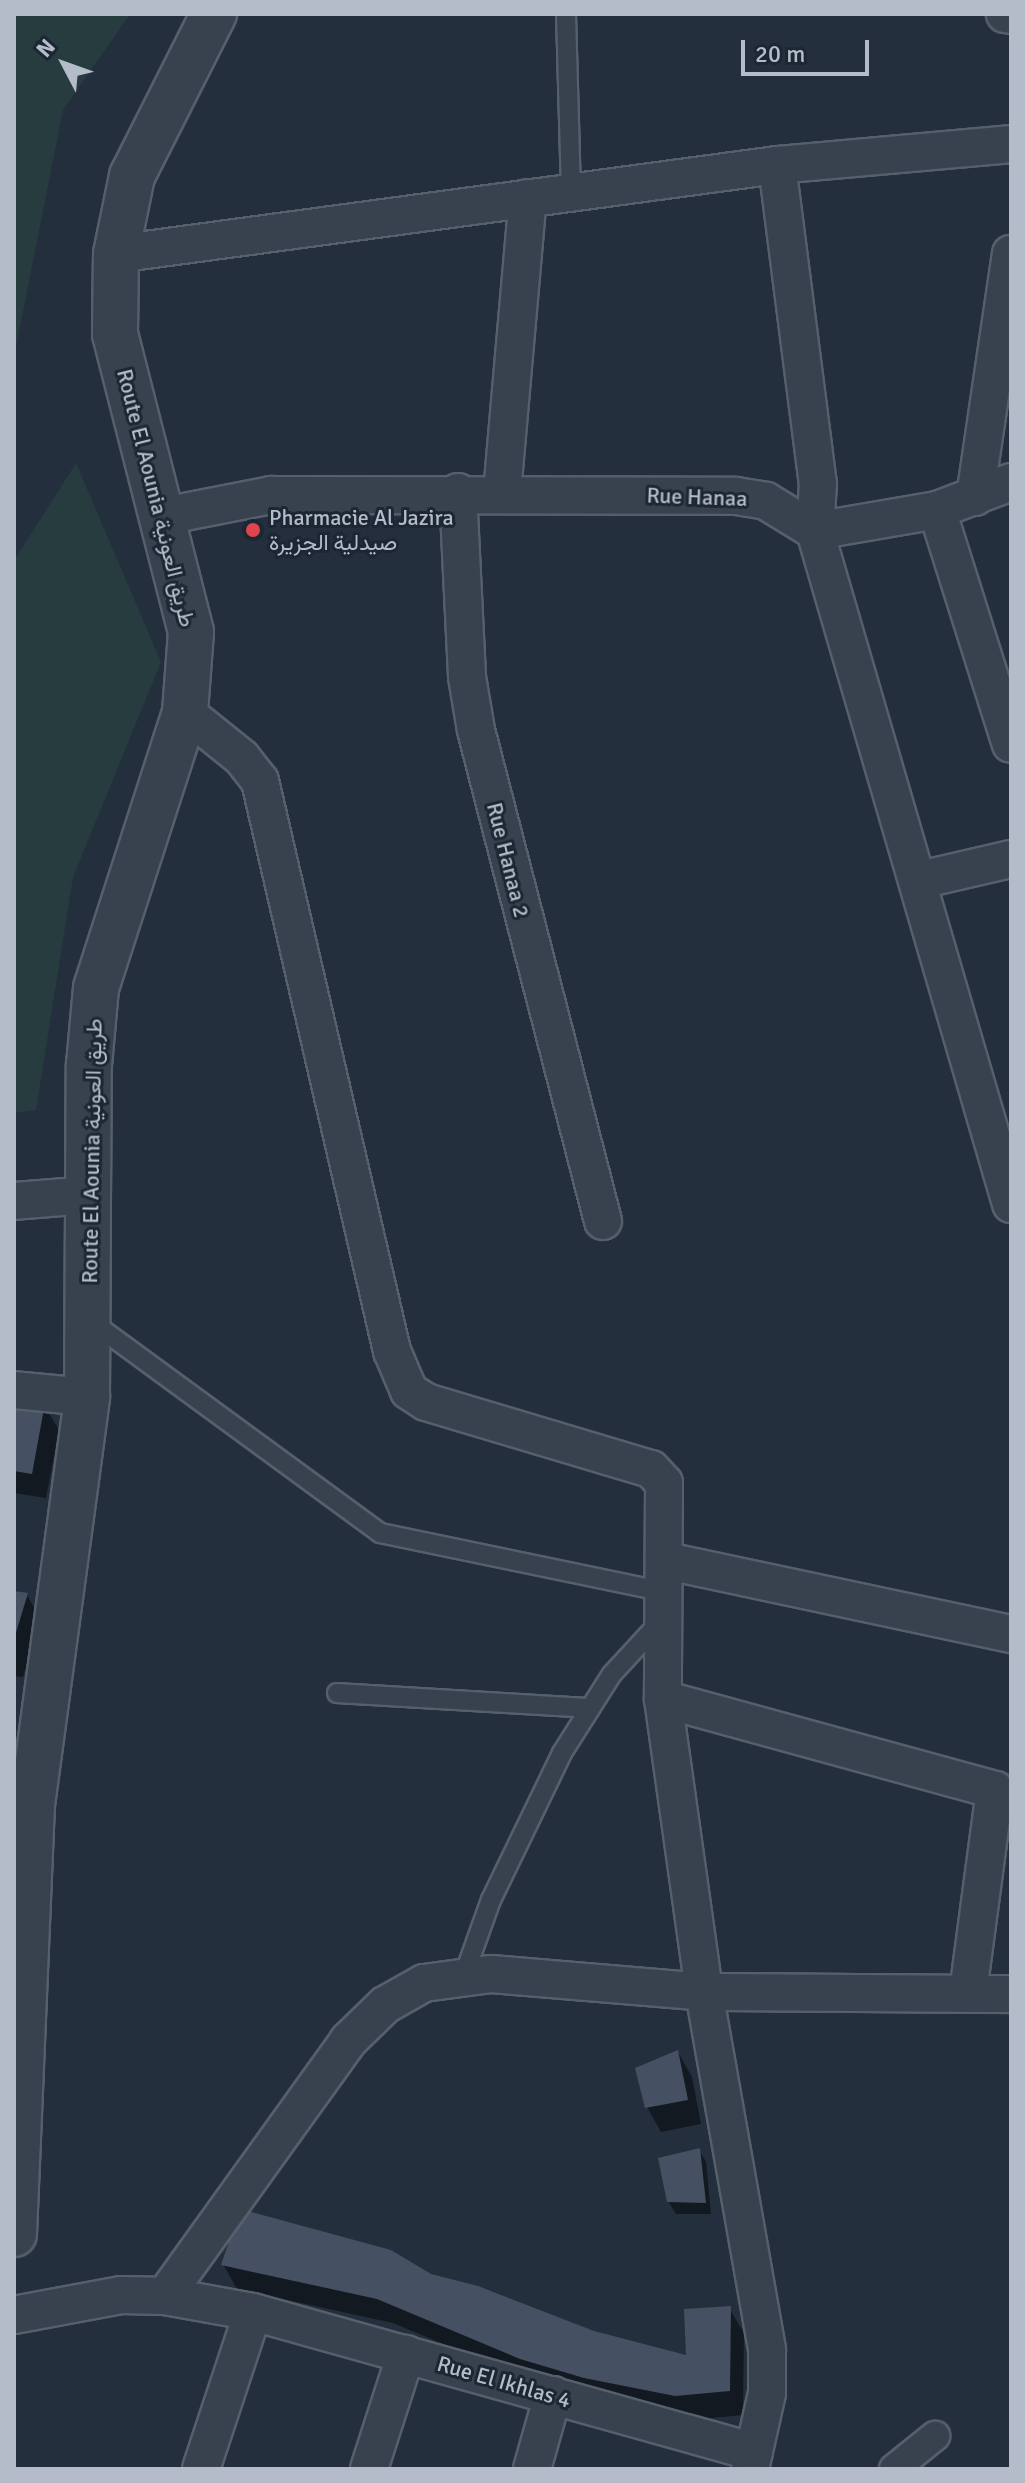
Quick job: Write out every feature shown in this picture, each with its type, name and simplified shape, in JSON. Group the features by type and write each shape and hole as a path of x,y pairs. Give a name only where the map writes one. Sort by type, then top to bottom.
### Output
{"street":[{"name":"Route El Aounia طريق العونية","path":"14,2234 32,1805 87,1397 91,1321 88,1195 96,988 185,712 191,632 164,516 130,409 115,334 116,254 132,176 214,14"},
{"path":"1005,14 1011,15"},
{"path":"116,254 777,165 1011,144"},
{"path":"777,165 818,483 815,531 920,880 1011,1204"},
{"path":"502,493 528,198"},
{"path":"975,497 1011,254"},
{"path":"815,531 937,510 1011,482"},
{"name":"Rue Hanaa","path":"164,516 271,495 458,492 736,496 766,501 815,531"},
{"name":"Rue Hanaa 2","path":"458,492 467,677 476,730 603,1221"},
{"path":"937,510 1011,744"},
{"path":"185,712 242,758 260,781 398,1373 409,1391 426,1402 658,1474 664,1483 666,1590 663,1699 704,1992 767,2351 767,2393 752,2460"},
{"path":"920,880 1011,859"},
{"path":"14,1201 88,1195"},
{"path":"14,1390 87,1397"},
{"path":"666,1590 1011,1634"},
{"path":"663,1699 995,1790 968,1993"},
{"path":"165,2296 348,2041 385,2005 424,1983 491,1974 704,1992 1011,1994"},
{"name":"Rue El Ikhlas 4","path":"14,2315 121,2295 165,2296 253,2312 553,2395 752,2460"},
{"path":"201,2469 253,2312"},
{"path":"369,2469 406,2354"},
{"path":"532,2469 553,2395"},
{"path":"894,2469 935,2436"}],"lane":[{"path":"566,14 571,192"},
{"path":"91,1321 380,1533 666,1590 587,1708 523,1830 463,1978"},
{"path":"337,1693 587,1708"}],"green space":[{"path":"14,14 130,14 63,110 14,357"},
{"path":"76,463 161,662 73,877 36,1110 14,1113 14,561"}],"building":[{"path":"14,1401 45,1403 32,1474 14,1471"},
{"path":"14,1591 28,1593 15,1636 14,1636"},
{"path":"678,2050 688,2100 645,2108 635,2068"},
{"path":"700,2148 706,2203 667,2202 658,2158"},
{"path":"240,2209 391,2250 431,2274 478,2286 594,2331 686,2355 684,2309 731,2306 730,2391 675,2396 584,2378 520,2359 377,2299 221,2265"}],"place":[{"name":"Pharmacie Al Jazira صيدلية الجزيرة","path":"253,530"}]}
